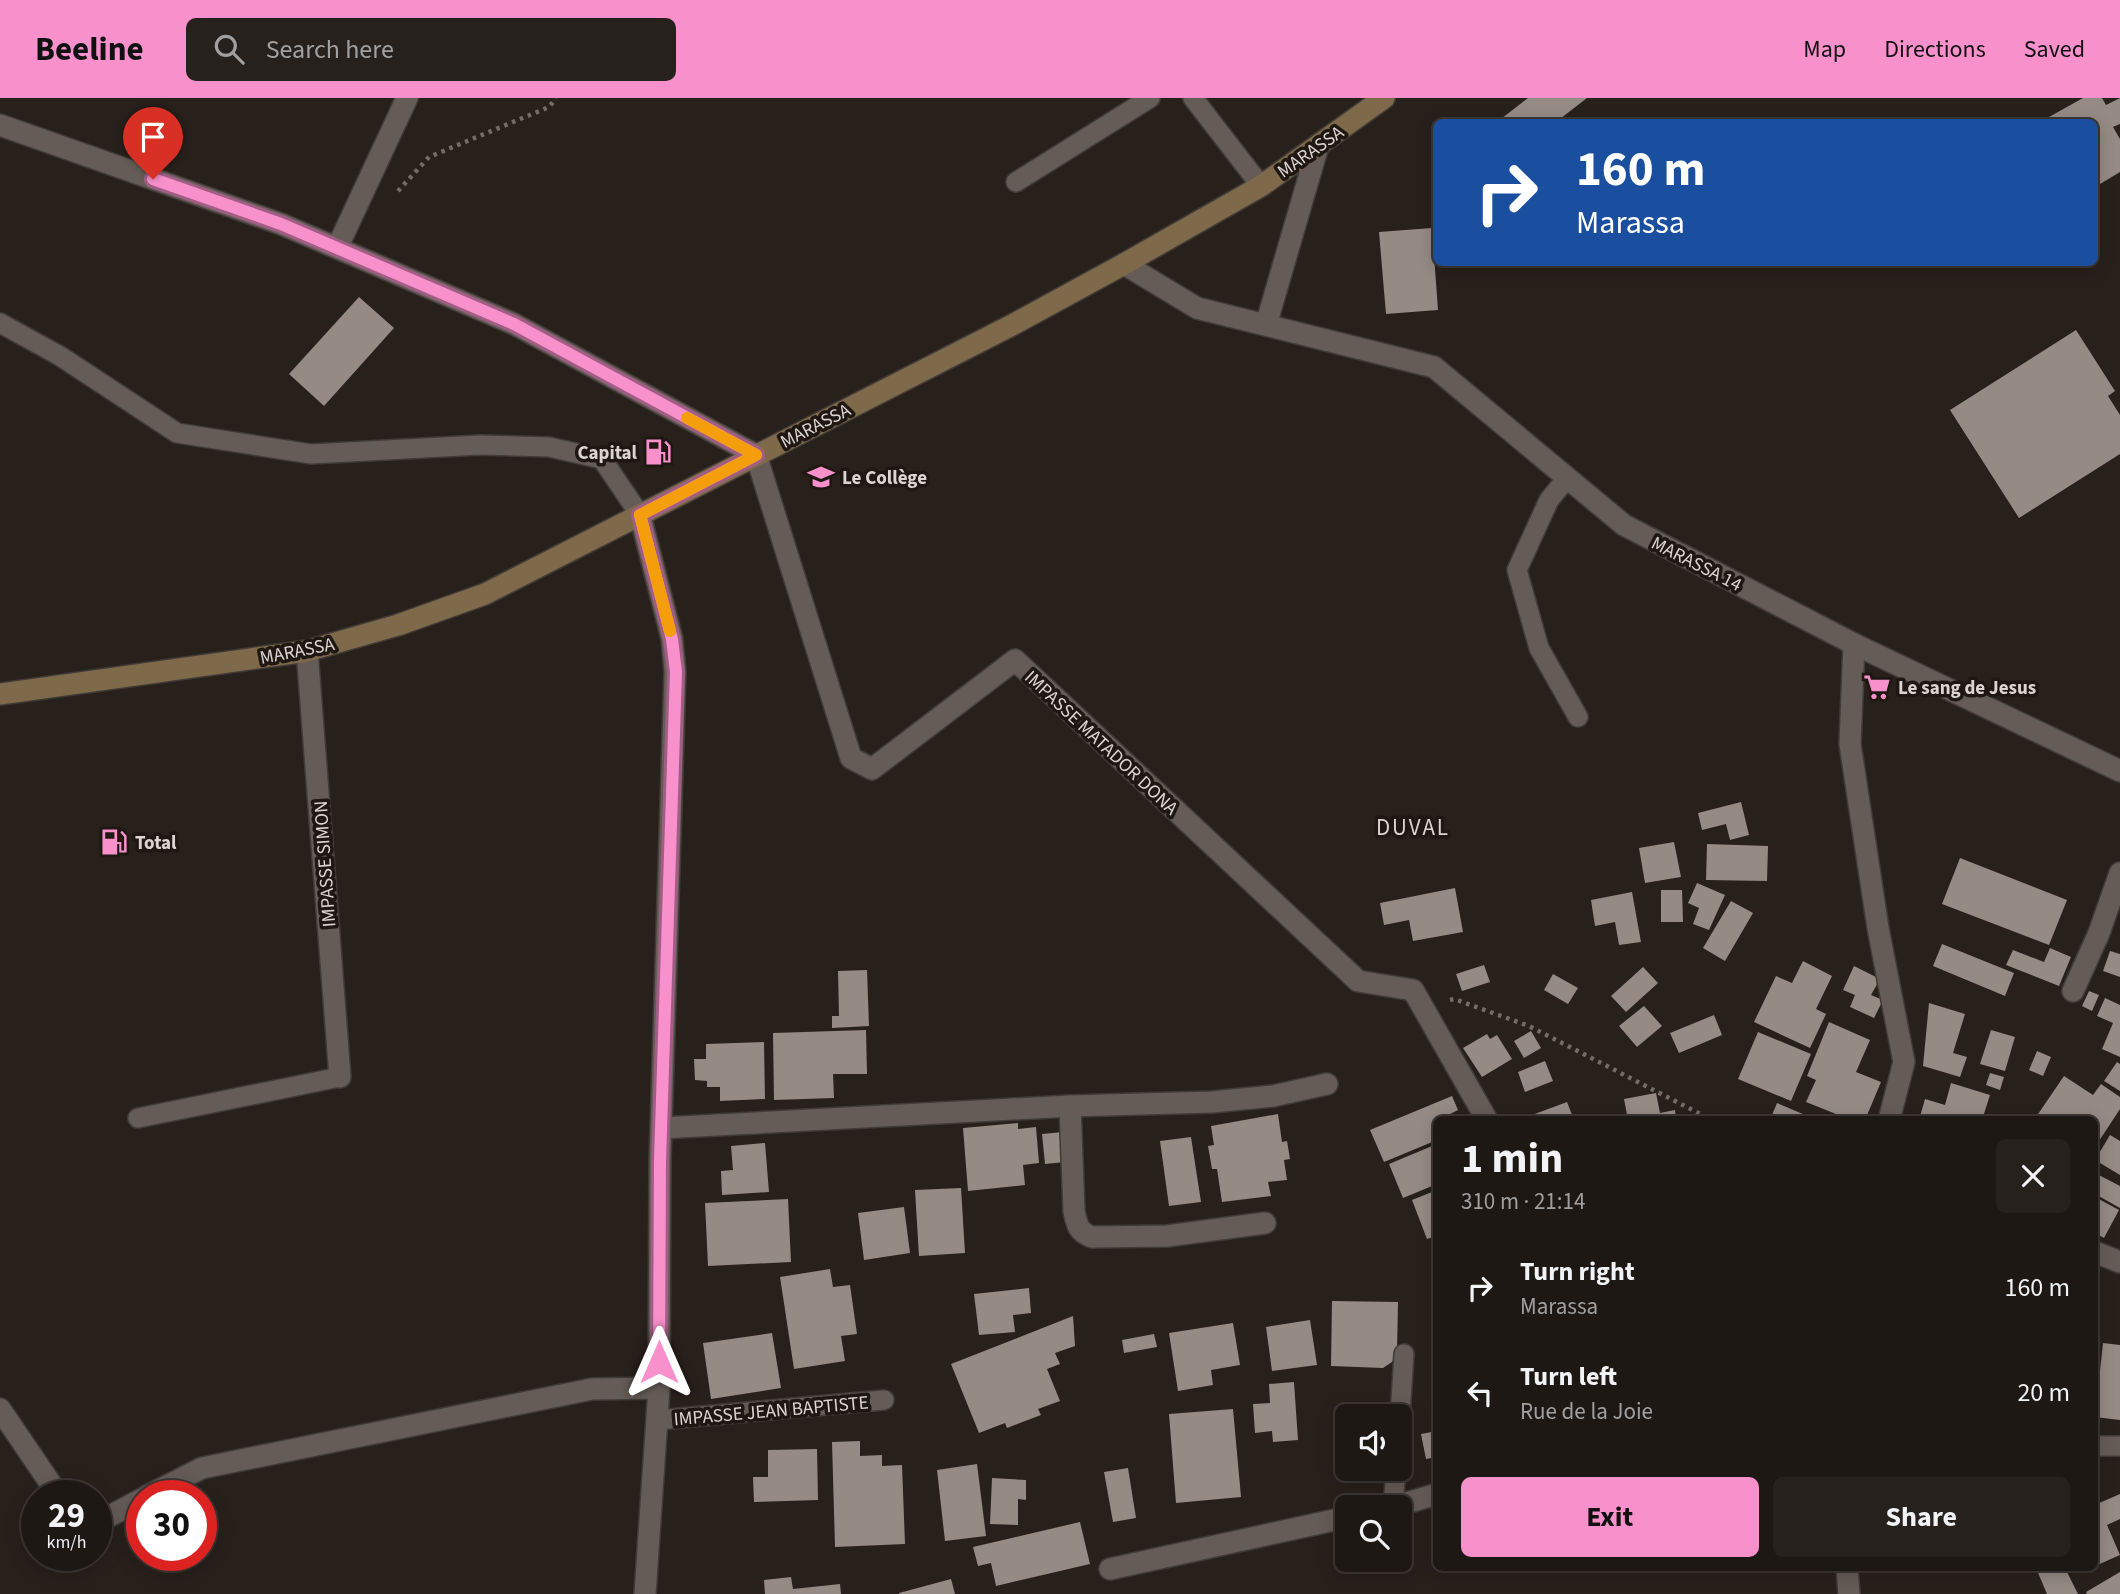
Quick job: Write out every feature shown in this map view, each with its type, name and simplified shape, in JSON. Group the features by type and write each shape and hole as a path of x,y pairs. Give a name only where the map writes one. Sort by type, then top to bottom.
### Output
{"main road":[{"name":"MARASSA","path":"0,694 307,651 398,625 485,594 1014,324 1124,264 1261,186 1384,98"}],"street":[{"path":"337,248 407,98"},
{"path":"0,125 281,224 514,324 756,455"},
{"path":"1266,325 1318,146"},
{"name":"MARASSA 14","path":"1124,264 1197,307 1434,367 1624,525 1854,644 2120,771"},
{"name":"IMPASSE MATADOR DONA","path":"756,455 850,758 872,769 1015,660 1358,981 1413,990 1485,1116"},
{"path":"640,515 672,639 676,672 661,1128 658,1419 645,1594"},
{"path":"1854,644 1850,744 1878,928 1904,1062 1890,1116"},
{"name":"IMPASSE SIMON","path":"307,651 340,1077"},
{"path":"2073,991 2099,933 2120,873"},
{"path":"661,1128 1070,1106 1212,1102 1273,1096 1327,1084"},
{"path":"1070,1106 1074,1211 1076,1225 1081,1233 1092,1237 1167,1236 1265,1223"},
{"path":"2098,1253 2120,1262"},
{"path":"178,1480 202,1468 592,1389 659,1388"},
{"path":"0,1409 48,1480"},
{"path":"1412,1501 1433,1495"},
{"path":"1111,1570 1335,1520"},
{"path":"1847,1571 1849,1594"}],"lane":[{"path":"1016,182 1150,98"},
{"path":"1194,98 1261,186"},
{"path":"0,323 60,356 177,433 311,454 480,445 548,447 602,460 640,515"},
{"path":"1567,478 1549,500 1517,570 1539,648 1578,718"},
{"path":"138,1118 340,1077"},
{"path":"1400,1404 1404,1354"},
{"name":"IMPASSE JEAN BAPTISTE","path":"658,1419 884,1400"},
{"path":"2098,1446 2120,1446"}],"path":[{"path":"394,195 429,157 549,107 556,98"},
{"path":"1424,1009 1454,999 1529,1026 1704,1116"}],"building":[{"path":"1528,98 1587,98 1560,119 1501,119"},
{"path":"2083,98 2102,98 2106,105 2120,98 2120,124 2113,127 2120,139 2120,172 2098,185 2098,119 2045,119"},
{"path":"1432,228 1438,310 1386,314 1379,232"},
{"path":"359,297 394,328 324,406 289,374"},
{"path":"2076,330 2115,391 2108,396 2120,415 2120,454 2019,518 1950,410"},
{"path":"1741,802 1749,835 1730,840 1726,824 1702,830 1698,813"},
{"path":"1674,842 1681,877 1645,883 1639,848"},
{"path":"1707,844 1768,846 1767,881 1706,880"},
{"path":"1960,858 2067,900 2049,945 1942,904"},
{"path":"1697,883 1725,895 1709,930 1693,924 1699,908 1688,903"},
{"path":"1455,888 1463,932 1413,941 1409,920 1384,925 1380,903"},
{"path":"1661,890 1682,890 1683,922 1661,922"},
{"path":"1632,892 1641,942 1619,945 1615,922 1595,926 1591,900"},
{"path":"1731,901 1753,913 1725,961 1703,948"},
{"path":"1942,944 2014,973 2005,996 1933,966"},
{"path":"2050,948 2071,957 2059,986 2006,965 2013,950 2044,962"},
{"path":"2110,951 2120,954 2120,977 2103,971"},
{"path":"1803,961 1832,976 1816,1009 1826,1014 1810,1048 1754,1022 1776,976 1792,983"},
{"path":"1484,965 1490,982 1462,991 1456,974"},
{"path":"1854,966 1880,979 1871,995 1883,1000 1874,1018 1850,1007 1855,995 1843,990"},
{"path":"1643,967 1658,983 1626,1012 1611,996"},
{"path":"867,970 869,1026 832,1028 832,1016 839,1016 838,971"},
{"path":"1553,974 1578,988 1568,1004 1544,990"},
{"path":"2089,991 2099,995 2092,1011 2082,1006"},
{"path":"2105,998 2120,1005 2120,1057 2102,1049 2113,1023 2097,1016"},
{"path":"1929,1003 1965,1014 1953,1053 1967,1057 1960,1077 1923,1066"},
{"path":"1644,1006 1662,1026 1637,1047 1619,1026"},
{"path":"1714,1015 1722,1035 1679,1053 1670,1033"},
{"path":"1829,1022 1870,1040 1856,1072 1881,1082 1867,1116 1841,1116 1806,1102 1816,1080 1807,1076"},
{"path":"866,1030 867,1074 833,1074 834,1098 774,1100 773,1033"},
{"path":"1991,1030 2015,1037 2005,1071 1980,1064"},
{"path":"1531,1031 1541,1048 1524,1058 1514,1041"},
{"path":"1758,1032 1811,1054 1791,1101 1738,1079"},
{"path":"1487,1034 1490,1039 1497,1035 1512,1059 1482,1077 1463,1048"},
{"path":"764,1042 765,1099 720,1101 720,1087 707,1087 707,1081 695,1080 694,1059 706,1059 706,1044"},
{"path":"2037,1051 2051,1057 2043,1076 2029,1070"},
{"path":"1545,1061 1553,1081 1525,1092 1518,1072"},
{"path":"2117,1062 2120,1064 2120,1091 2104,1081"},
{"path":"1990,1073 2004,1077 2000,1090 1986,1085"},
{"path":"2064,1076 2093,1095 2101,1084 2120,1097 2120,1109 2098,1142 2098,1116 2037,1116"},
{"path":"1951,1083 1990,1095 1983,1116 1920,1116 1925,1099 1945,1105"},
{"path":"1656,1093 1660,1113 1675,1110 1676,1116 1627,1116 1624,1099"},
{"path":"1452,1096 1458,1110 1448,1116 1433,1116 1433,1142 1384,1162 1370,1130"},
{"path":"1567,1102 1572,1116 1532,1116"},
{"path":"1777,1103 1808,1116 1772,1116"},
{"path":"1278,1114 1282,1142 1287,1141 1290,1159 1284,1160 1287,1180 1268,1182 1271,1196 1222,1202 1217,1169 1212,1169 1208,1146 1214,1145 1211,1126"},
{"path":"1018,1123 1018,1129 1036,1127 1039,1163 1023,1165 1025,1185 968,1191 963,1128"},
{"path":"1063,1132 1065,1162 1045,1164 1042,1134"},
{"path":"2110,1135 2120,1141 2120,1175 2098,1162 2098,1155"},
{"path":"1191,1137 1201,1202 1169,1206 1160,1141"},
{"path":"765,1143 769,1192 722,1195 721,1171 733,1170 731,1146"},
{"path":"1433,1146 1433,1186 1403,1198 1389,1164"},
{"path":"2098,1175 2120,1186 2120,1208 2098,1196"},
{"path":"961,1188 965,1253 919,1256 915,1190"},
{"path":"1433,1192 1433,1237 1427,1239 1412,1200"},
{"path":"788,1199 791,1262 708,1266 705,1203"},
{"path":"2098,1199 2119,1210 2104,1238 2098,1235"},
{"path":"904,1207 910,1253 864,1260 858,1213"},
{"path":"830,1269 833,1287 850,1285 857,1334 841,1336 845,1361 794,1369 780,1277"},
{"path":"1029,1288 1031,1313 1013,1315 1015,1332 979,1335 974,1294"},
{"path":"1332,1301 1398,1302 1397,1352 1392,1362 1383,1368 1331,1366"},
{"path":"1073,1316 1075,1346 1055,1353 1060,1364 1047,1369 1060,1401 1038,1409 1041,1415 1007,1428 1005,1423 979,1433 951,1364"},
{"path":"1310,1320 1317,1365 1272,1371 1266,1327"},
{"path":"1233,1323 1240,1365 1211,1370 1213,1385 1178,1391 1169,1333"},
{"path":"772,1333 781,1388 711,1399 703,1343"},
{"path":"1154,1334 1157,1347 1124,1353 1122,1340"},
{"path":"2103,1343 2120,1345 2120,1420 2098,1417"},
{"path":"1294,1382 1298,1440 1273,1442 1272,1431 1255,1433 1253,1404 1270,1403 1269,1384"},
{"path":"1233,1409 1241,1497 1176,1503 1169,1414"},
{"path":"1433,1432 1433,1458 1426,1459 1421,1434"},
{"path":"860,1441 860,1456 882,1455 882,1466 902,1465 905,1544 835,1547 832,1442"},
{"path":"817,1449 818,1500 754,1502 753,1477 768,1477 768,1450"},
{"path":"977,1464 986,1536 945,1541 937,1470"},
{"path":"1128,1468 1136,1518 1113,1522 1104,1472"},
{"path":"992,1478 1026,1480 1026,1500 1018,1499 1018,1525 990,1524"},
{"path":"2120,1494 2120,1519 2107,1525 2120,1555 2098,1565 2098,1504"},
{"path":"1080,1522 1090,1564 996,1586 991,1563 978,1566 973,1547"},
{"path":"2037,1571 2066,1571 2078,1594 2047,1594"},
{"path":"2120,1572 2120,1594 2087,1594 2086,1592"},
{"path":"791,1577 793,1589 840,1584 841,1594 765,1594 764,1580"},
{"path":"951,1579 955,1594 899,1594 899,1593"}],"slow traffic":[{"path":"670,631 640,515 756,455 687,418"}],"place":[{"name":"Capital","path":"658,452"},
{"name":"Le Collège","path":"821,477"},
{"name":"Le sang de Jesus","path":"1877,687"},
{"name":"Total","path":"114,842"}],"district":[{"name":"DUVAL","path":"1413,827"}],"route":[{"path":"153,179 281,224 514,324 756,455 640,515 672,639 676,672 660,1160 659,1362"}]}
